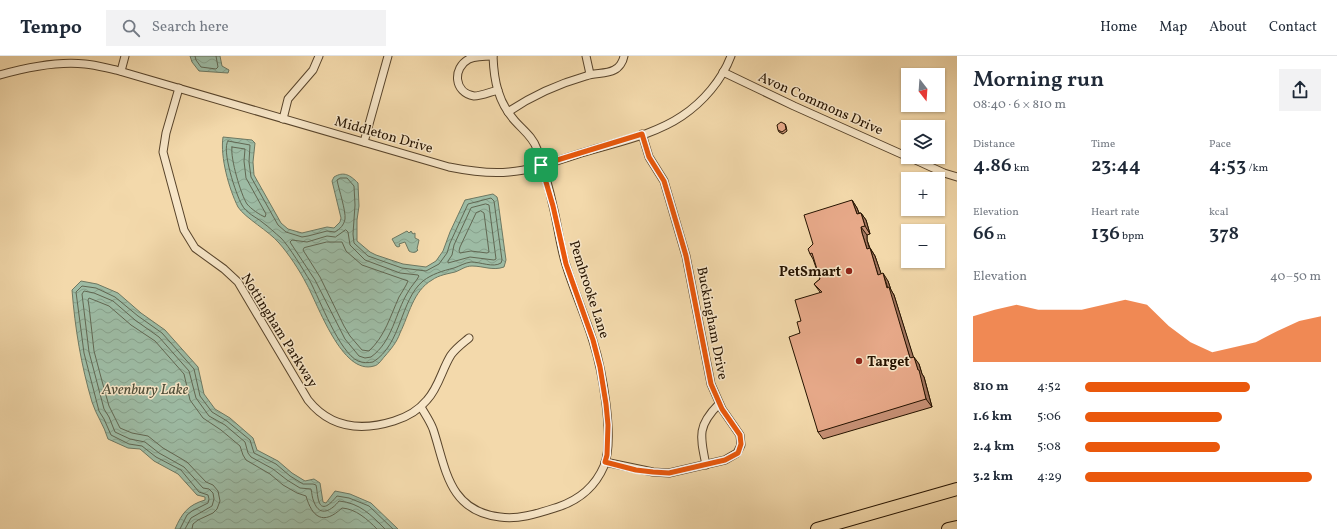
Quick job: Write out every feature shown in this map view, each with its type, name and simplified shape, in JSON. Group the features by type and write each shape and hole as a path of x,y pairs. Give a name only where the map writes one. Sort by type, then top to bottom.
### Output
{"highway":[{"path":"817,529 957,489"},
{"path":"948,529 957,527"}],"street":[{"path":"121,71 125,56"},
{"path":"283,118 288,99 313,70 319,56"},
{"path":"364,142 388,56"},
{"path":"493,56 495,80 498,90 476,96 470,95 462,89 459,84 457,72 468,59 493,56"},
{"path":"586,56 590,74"},
{"path":"508,112 554,86 590,74 614,70 621,64 624,56"},
{"name":"Middleton Drive","path":"0,75 21,69 53,64 85,64 121,71 449,167 473,172 510,172 541,165 642,134 666,125 682,116 707,94 723,72 731,56"},
{"name":"Avon Commons Drive","path":"723,72 794,106 901,154"},
{"name":"Nottingham Parkway","path":"179,88 162,152 184,230 195,248 238,282 308,400 316,409 327,417 341,424 363,428 381,425 407,416 421,407 432,395 452,354 469,338"},
{"name":"Pembrooke Lane","path":"421,407 431,425 443,466 452,486 466,503 485,514 504,518 519,517 566,504 588,490 596,480 607,455 608,425 605,392 600,367 593,340 566,264 553,206 541,165 534,144 508,112 498,90"},
{"name":"Buckingham Drive","path":"605,462 636,470 662,473 725,460 738,453 741,444 740,435 719,404 709,378 686,256 664,181 649,157 642,134"},
{"name":"Avon Commons Drive","path":"924,164 957,177"},
{"path":"706,465 701,438 702,430 707,416 719,404"}],"water":[{"path":"190,56 220,56 222,66 229,70 228,73 199,71 192,62"},
{"path":"223,137 252,140 255,143 253,162 254,175 281,223 288,229 302,233 327,227 334,228 340,222 341,218 332,181 334,177 341,174 352,178 358,183 359,206 357,241 376,255 403,264 426,267 436,261 443,251 465,200 493,194 497,197 498,201 506,260 504,267 492,268 470,266 432,280 420,290 412,304 394,345 376,365 362,366 352,360 342,350 332,336 294,262 275,238 246,216 238,207 231,191 226,173 222,145"},
{"path":"407,231 409,233 411,231 413,234 415,233 415,238 419,240 418,250 415,252 409,251 405,242 399,244 400,246 398,247 396,246 392,239"},
{"name":"Avenbury Lake","path":"81,281 97,284 118,293 141,313 165,330 198,367 204,394 215,409 230,418 253,438 257,450 278,461 292,473 305,481 314,479 320,483 323,502 326,503 335,491 350,494 371,503 398,529 175,529 186,510 194,504 205,500 205,497 197,495 178,474 154,461 140,449 128,448 108,439 92,402 79,346 72,290"}],"building":[{"path":"781,122 785,124 786,129 782,132 778,130 777,125"},
{"path":"852,200 857,214 861,213 865,226 861,227 862,233 867,249 870,248 878,275 883,273 887,288 889,287 910,358 914,357 919,370 926,399 818,432 789,337 800,333 797,322 801,321 795,300 822,292 814,284 820,279 812,253 810,254 808,249 813,244 804,215"}],"place":[{"name":"PetSmart","path":"849,271"},
{"name":"Target","path":"859,361"}],"route":[{"path":"642,134 649,157 664,181 686,256 711,384 715,397 740,435 741,444 738,453 725,460 669,473 636,470 605,462 607,455 608,425 604,386 600,367 593,340 561,248 553,206 541,165 642,134"}]}
